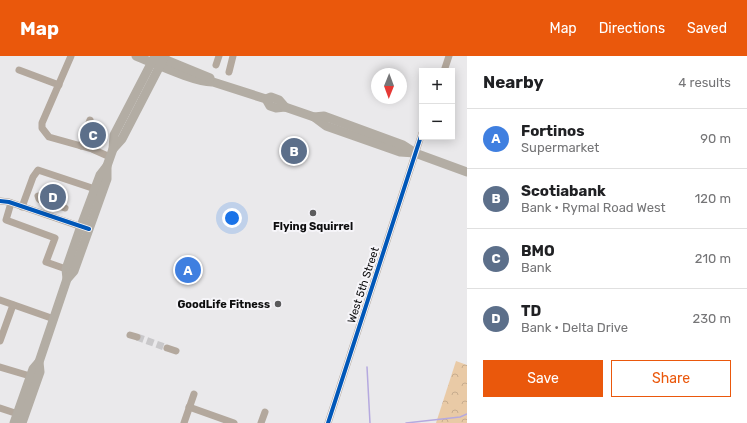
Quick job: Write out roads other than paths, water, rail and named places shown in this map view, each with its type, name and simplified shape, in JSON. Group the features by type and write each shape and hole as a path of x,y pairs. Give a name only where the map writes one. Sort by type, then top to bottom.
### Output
{"main road":[{"path":"136,56 159,59 208,76 213,82 266,99 270,106 276,108 285,107 314,117 324,116 403,145 415,153 467,172"},
{"path":"19,419 30,376 33,369 39,362 67,279 74,270 95,189 100,175 107,166 112,153 114,135 159,59"},
{"path":"67,279 66,269 107,179 107,166"},
{"path":"19,419 40,372 39,362"}],"street":[{"path":"71,56 42,123 42,128 49,137 112,153"},
{"path":"216,65 220,56"},
{"path":"229,72 234,56"},
{"path":"445,68 449,56"},
{"path":"19,70 59,85"},
{"path":"81,146 90,120"},
{"name":"West 5th Street","path":"328,423 420,140"},
{"path":"22,206 33,177 38,170 95,189"},
{"path":"38,196 42,201 65,208"},
{"path":"0,201 22,206 85,228"},
{"path":"11,203 6,220 55,238 46,262 66,269"},
{"path":"0,300 54,319"},
{"path":"0,342 13,305"},
{"path":"167,348 176,351"},
{"path":"0,367 30,376"},
{"path":"184,423 194,394"},
{"path":"189,407 234,423"},
{"path":"0,408 19,419"},
{"path":"261,423 265,412"}],"waterway":[{"path":"367,367 370,423"},
{"path":"406,423 460,417 467,414"}],"tunnel":[{"path":"137,337 167,348"}],"place":[{"name":"BMO","path":"93,135"},
{"name":"Scotiabank","path":"294,151"},
{"name":"TD","path":"53,197"},
{"name":"Flying Squirrel","path":"313,213"},
{"name":"Fortinos","path":"188,270"},
{"name":"GoodLife Fitness","path":"278,304"}]}
